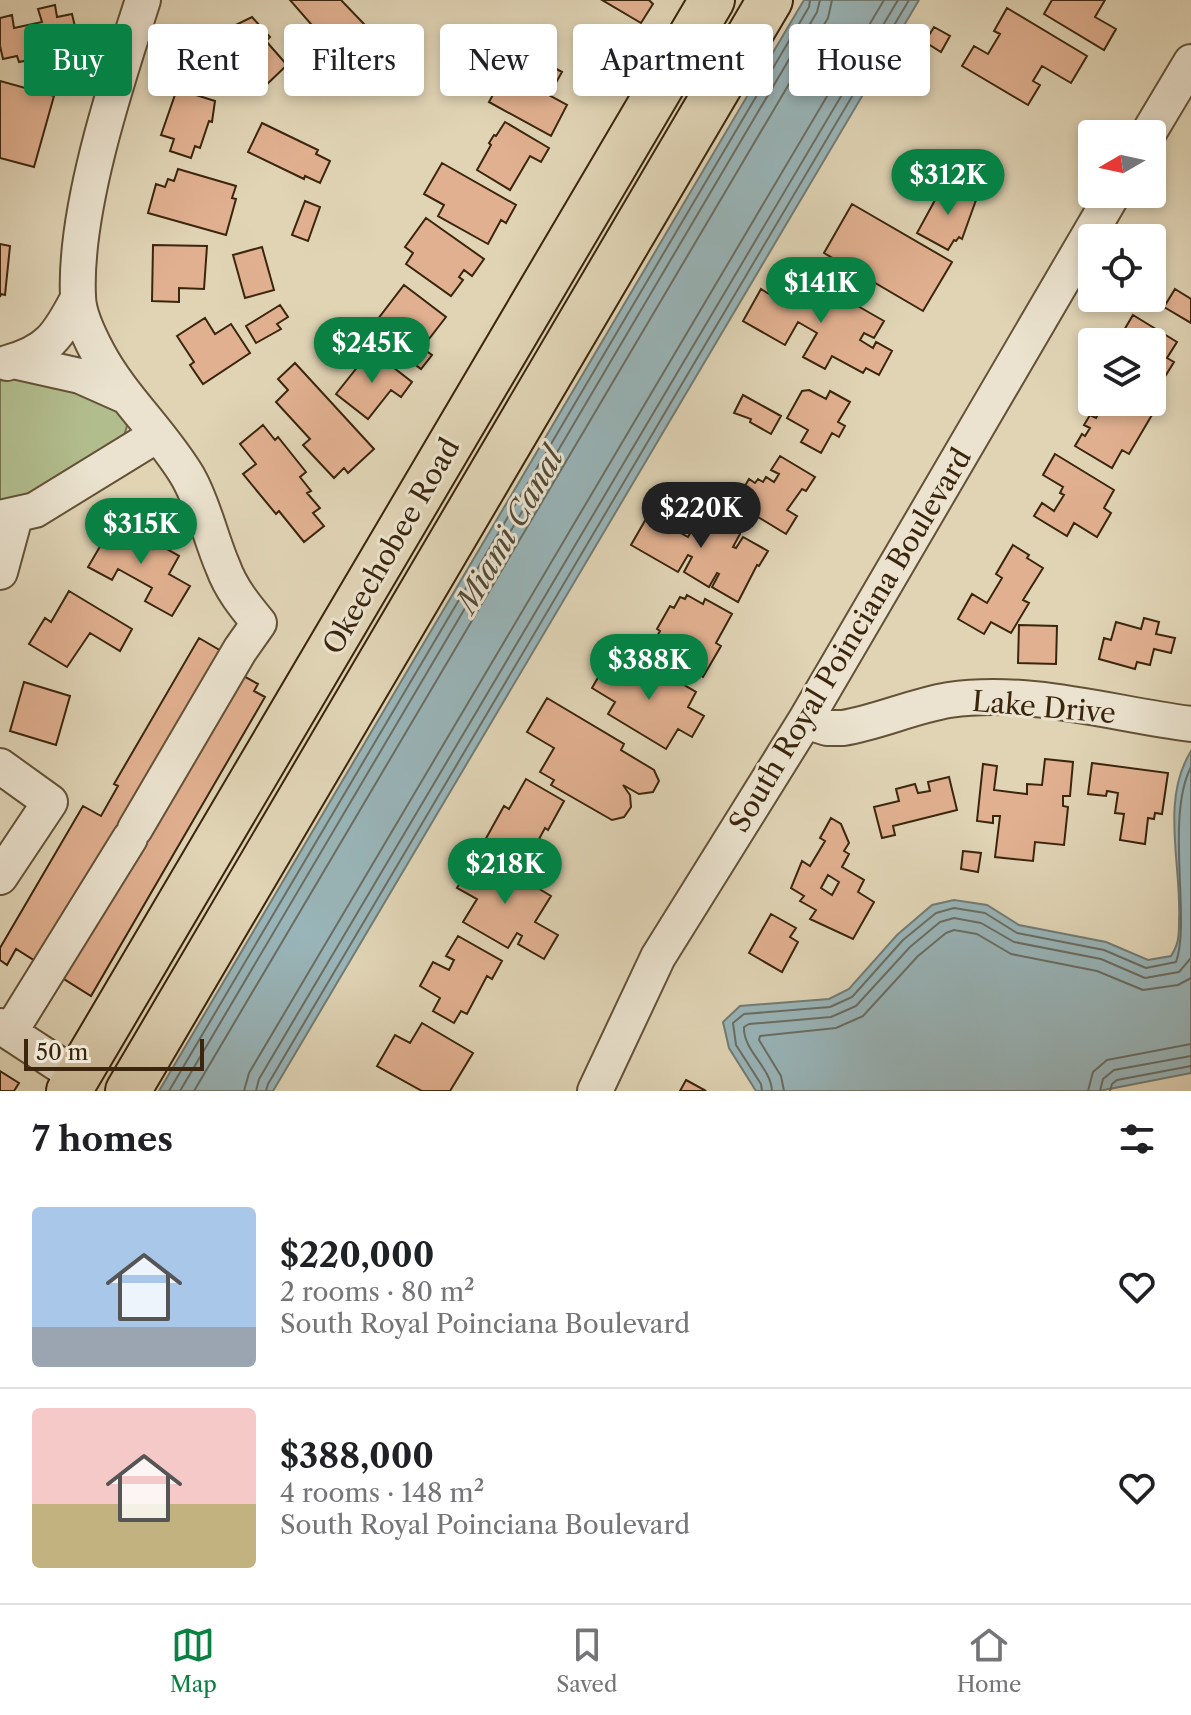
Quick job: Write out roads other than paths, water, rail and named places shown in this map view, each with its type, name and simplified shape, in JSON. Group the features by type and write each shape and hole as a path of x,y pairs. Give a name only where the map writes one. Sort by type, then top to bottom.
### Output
{"highway":[{"name":"Okeechobee Road","path":"73,1084 712,0"},
{"name":"Okeechobee Road","path":"128,1091 770,0"}],"street":[{"path":"6,363 48,345 77,300 89,197 143,0"},
{"path":"1156,120 1191,62"},
{"name":"South Royal Poinciana Boulevard","path":"595,1091 658,957 805,721 1105,208"},
{"path":"73,1084 5,1029 132,833 259,623 229,582 203,509 187,475 98,352 77,300"},
{"path":"6,363 80,376 129,398"},
{"path":"0,572 8,517 47,504 157,435"},
{"name":"Lake Drive","path":"805,721 827,728 843,728 948,700 972,698 1063,702 1191,724"},
{"path":"0,766 50,802 0,877"}],"water":[{"path":"804,0 919,0 905,24 790,24"},
{"name":"Miami Canal","path":"789,25 789,96 862,96 273,1091 159,1091 747,96 773,96 773,52"},
{"path":"1191,751 1191,1073 1099,1091 756,1091 729,1048 723,1022 740,1006 829,999 849,989 897,935 932,905 954,900 987,905 1019,925 1106,942 1148,960 1171,956 1179,935 1174,834 1176,791"}]}
